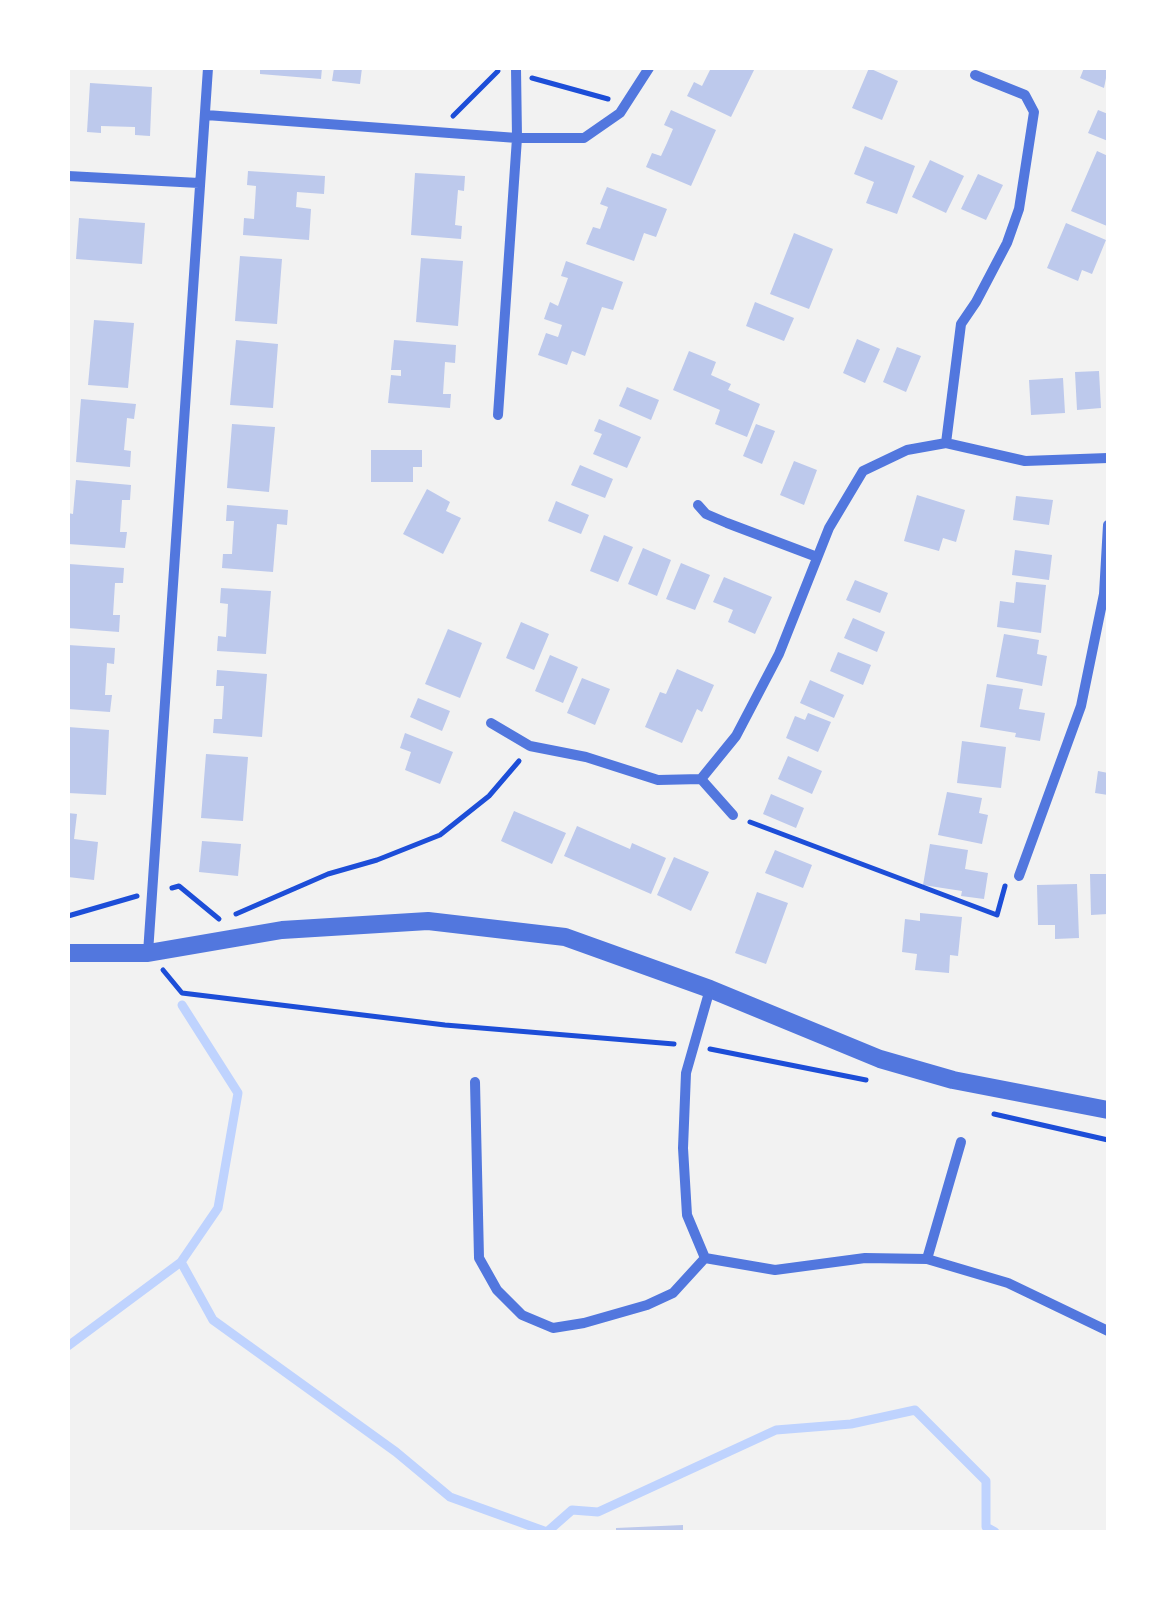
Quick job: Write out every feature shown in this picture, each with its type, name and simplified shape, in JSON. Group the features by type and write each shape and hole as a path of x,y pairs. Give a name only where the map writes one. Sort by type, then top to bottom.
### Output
{"street":[{"path":"148,953 208,68"},
{"path":"498,415 517,138 516,68"},
{"path":"206,115 517,138 584,138 620,114 650,68"},
{"path":"946,444 960,324 1007,243 1019,209 1034,112 1025,96 975,74"},
{"path":"68,176 200,183"},
{"path":"491,723 530,746 586,757 658,780 700,779 736,736 770,670 829,528 862,471 906,450 946,444 1025,461 1108,458"},
{"path":"698,506 727,523 817,557"},
{"path":"1019,876 1081,706 1104,594 1108,525"},
{"path":"700,779 733,815"},
{"path":"68,952 148,953 282,930 428,922 565,937 880,1059 953,1080 1108,1110"},
{"path":"704,1258 687,1214 683,1148 686,1073 710,990"},
{"path":"475,1082 478,1258 498,1290 522,1315 553,1328 648,1305 673,1293 704,1258"},
{"path":"926,1259 960,1142"},
{"path":"704,1258 775,1270 865,1258 926,1259 1008,1283 1108,1331"}],"path":[{"path":"217,941 220,920 328,874 377,860 440,834 490,796 530,746"},
{"path":"733,815 997,914 1008,877 1019,876"},
{"path":"148,953 182,993 444,1026 694,1046 868,1080"}],"building":[{"path":"260,68 322,68 321,79 260,74"},
{"path":"334,68 362,68 360,84 332,81"},
{"path":"711,68 755,68 731,117 687,96 694,82 702,86"},
{"path":"869,68 898,81 882,120 852,108"},
{"path":"1084,68 1108,68 1104,88 1080,78"},
{"path":"90,83 152,87 150,136 135,135 135,127 101,126 101,133 87,132"},
{"path":"671,110 716,130 691,186 646,167 652,153 661,156 667,143 673,129 664,125"},
{"path":"1098,110 1108,114 1108,141 1088,133"},
{"path":"865,146 915,166 897,214 866,203 874,182 854,174"},
{"path":"1097,151 1108,156 1107,226 1071,211"},
{"path":"930,160 964,176 946,213 912,197"},
{"path":"248,171 325,176 324,194 297,192 296,207 311,209 309,240 243,235 244,218 254,219 256,186 247,185"},
{"path":"415,173 465,176 464,191 458,190 455,225 462,226 461,239 411,235"},
{"path":"978,174 1003,185 986,220 961,209"},
{"path":"607,187 667,209 656,237 644,233 634,261 586,244 593,227 600,229 608,207 600,204"},
{"path":"79,218 145,223 142,264 76,259"},
{"path":"1066,223 1106,240 1092,274 1082,270 1078,281 1047,268"},
{"path":"794,233 833,249 809,309 770,294"},
{"path":"240,256 282,259 277,324 235,321"},
{"path":"421,258 463,261 458,326 416,322"},
{"path":"566,261 623,282 613,310 602,307 585,356 572,351 567,365 538,355 546,333 558,337 562,325 544,319 550,302 558,306 568,278 561,276"},
{"path":"755,302 794,318 784,341 746,326"},
{"path":"94,320 134,323 128,388 88,385"},
{"path":"857,339 880,349 865,383 843,373"},
{"path":"236,340 278,344 273,408 230,405"},
{"path":"394,340 456,345 455,363 445,362 443,394 451,394 450,408 388,403 391,375 401,376 401,370 391,370"},
{"path":"897,347 921,356 906,392 883,382"},
{"path":"689,351 716,362 711,375 731,384 728,390 760,404 747,437 715,424 720,410 673,390"},
{"path":"1099,371 1101,408 1077,410 1075,372"},
{"path":"1063,378 1065,413 1031,415 1029,380"},
{"path":"627,387 659,400 651,420 619,406"},
{"path":"81,399 136,404 134,419 127,418 124,450 131,451 130,467 76,462"},
{"path":"599,419 641,437 627,468 593,454 602,434 594,431"},
{"path":"232,424 275,427 269,492 227,488"},
{"path":"756,424 775,431 762,464 743,456"},
{"path":"371,450 422,450 422,467 413,467 413,482 371,482"},
{"path":"794,461 817,470 804,505 780,495"},
{"path":"580,465 613,479 605,498 571,485"},
{"path":"76,480 131,485 130,500 122,500 120,532 127,532 125,548 68,544 68,513 73,514"},
{"path":"427,489 450,502 446,511 461,518 443,554 403,534"},
{"path":"917,495 965,510 956,542 943,538 939,551 904,541"},
{"path":"1016,496 1053,500 1049,525 1013,520"},
{"path":"556,501 589,515 581,534 548,521"},
{"path":"227,505 288,510 287,525 277,524 273,572 222,568 223,554 232,554 234,521 226,521"},
{"path":"604,535 633,547 618,582 590,571"},
{"path":"643,548 671,560 657,596 628,584"},
{"path":"1015,550 1052,555 1049,580 1012,575"},
{"path":"681,563 710,575 695,610 666,599"},
{"path":"69,564 124,568 123,583 115,583 113,615 120,615 119,632 68,628"},
{"path":"724,577 772,597 755,634 728,622 733,610 713,602"},
{"path":"855,580 888,593 880,613 846,600"},
{"path":"1016,582 1046,585 1041,633 997,627 1000,601 1014,603"},
{"path":"221,588 271,591 266,654 217,651 218,636 226,637 228,604 220,603"},
{"path":"853,618 885,632 877,652 844,638"},
{"path":"521,622 549,634 534,670 506,658"},
{"path":"448,629 482,643 460,698 425,684"},
{"path":"1004,634 1039,640 1037,654 1047,656 1042,686 996,677"},
{"path":"68,645 115,648 114,664 107,663 105,695 112,695 110,712 68,709"},
{"path":"838,652 871,665 863,685 830,671"},
{"path":"550,655 578,667 563,703 535,691"},
{"path":"677,669 714,685 702,712 697,709 682,743 645,727 660,692 666,694"},
{"path":"217,670 267,674 262,737 213,733 214,719 222,719 224,686 216,686"},
{"path":"582,678 610,689 595,725 567,713"},
{"path":"810,680 844,695 834,718 800,703"},
{"path":"987,684 1023,689 1019,709 1045,713 1040,741 980,727"},
{"path":"418,698 450,711 442,731 410,717"},
{"path":"808,713 831,722 818,752 786,738 795,716 805,720"},
{"path":"68,727 109,730 106,795 68,793"},
{"path":"405,733 453,752 440,784 405,770 411,752 400,748"},
{"path":"962,741 1006,747 1001,788 957,783"},
{"path":"206,754 248,757 243,821 201,818"},
{"path":"788,756 822,771 812,794 778,779"},
{"path":"1098,771 1108,773 1108,795 1095,793"},
{"path":"947,792 982,798 979,813 988,815 982,844 938,835"},
{"path":"771,794 804,808 796,828 763,814"},
{"path":"514,811 566,833 552,864 501,841"},
{"path":"68,813 77,814 74,839 98,842 94,880 68,877"},
{"path":"577,826 630,849 632,843 666,858 651,894 564,856"},
{"path":"202,841 241,844 238,876 199,872"},
{"path":"930,844 968,850 965,869 988,873 984,899 923,885"},
{"path":"775,850 812,865 803,888 765,873"},
{"path":"674,857 709,872 691,911 657,895"},
{"path":"1090,874 1108,874 1108,914 1091,915"},
{"path":"1077,884 1079,938 1055,939 1055,925 1038,925 1037,885"},
{"path":"757,892 788,903 766,964 735,953"},
{"path":"920,913 962,917 958,956 950,955 949,973 915,970 917,954 902,952 905,919 920,921"},
{"path":"683,1525 683,1532 616,1532 616,1528"}],"waterway":[{"path":"68,1346 181,1262 218,1208 238,1093 182,1005"},
{"path":"181,1262 213,1320 396,1452 450,1497 547,1532"},
{"path":"547,1532 572,1510 598,1512 776,1430 851,1424 915,1410 986,1481 986,1527 995,1532"}]}
